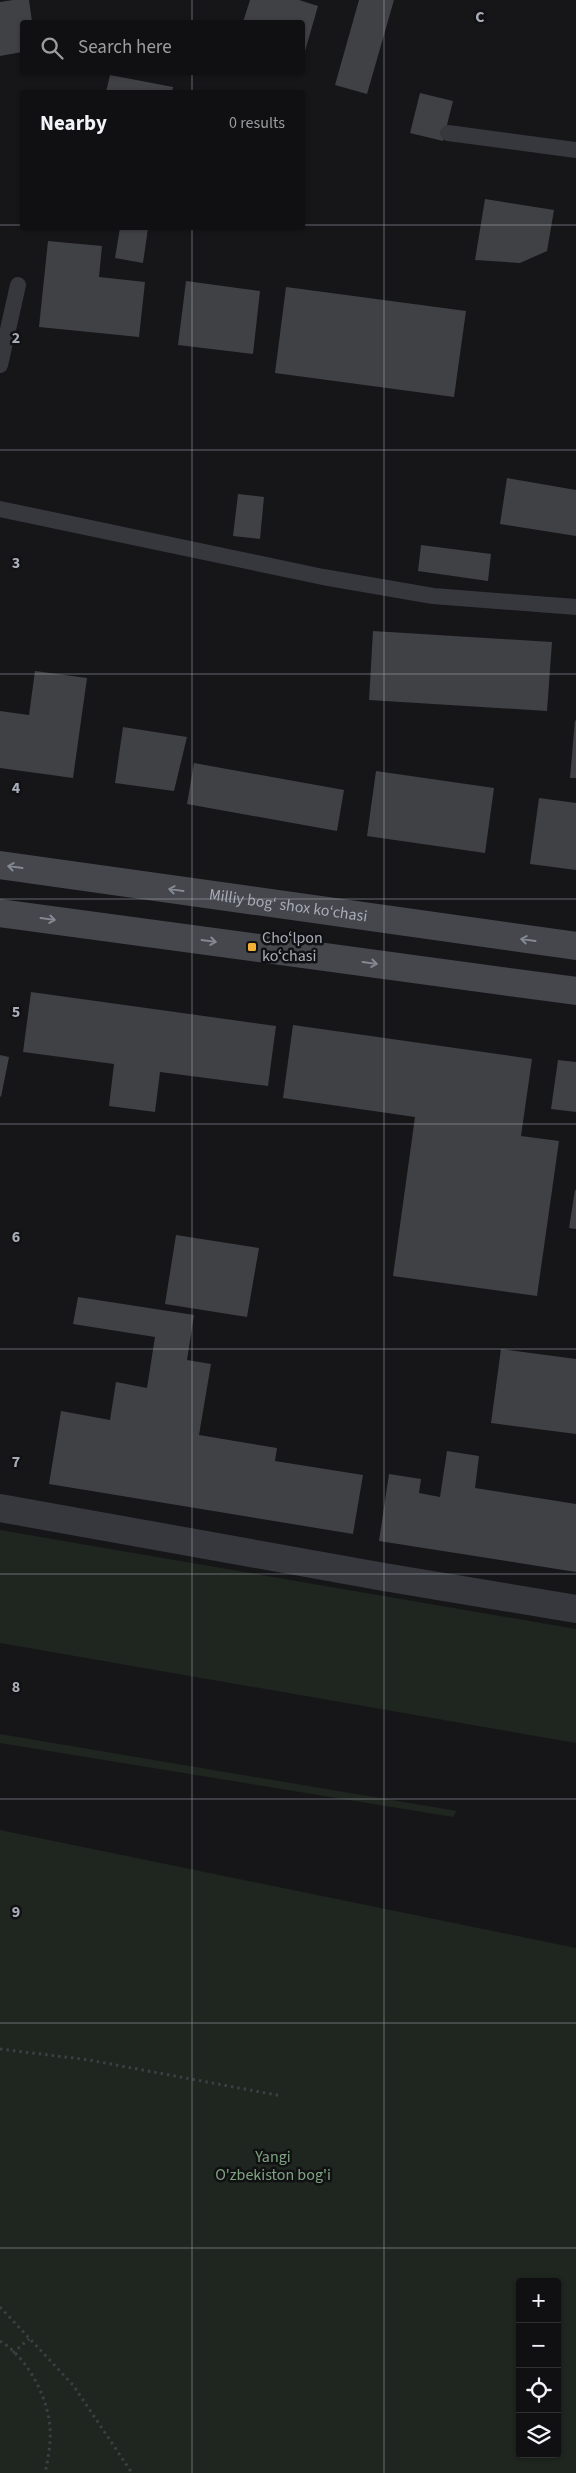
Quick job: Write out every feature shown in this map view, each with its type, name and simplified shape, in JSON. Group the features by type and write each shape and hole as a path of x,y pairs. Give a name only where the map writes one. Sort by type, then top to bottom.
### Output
{"main road":[{"name":"Milliy bog‘ shox ko‘chasi","path":"0,865 576,946"},
{"path":"0,913 576,991"}],"street":[{"path":"0,1508 384,1577 576,1609"}],"lane":[{"path":"448,133 576,150"},
{"path":"0,366 18,285"},
{"path":"0,509 323,576 433,596 576,607"}],"path":[{"path":"0,2049 89,2060 282,2096"},
{"path":"0,2307 73,2385 132,2473"},
{"path":"14,2353 29,2339"},
{"path":"0,2341 25,2365 40,2390 49,2419 50,2448 44,2473"}],"green space":[{"path":"0,1530 576,1629 576,1743 0,1643"},
{"path":"0,1734 457,1811 453,1817 0,1743"},
{"name":"Yangi O'zbekiston bog'i","path":"0,1830 576,1948 576,2473 0,2473"}],"building":[{"path":"29,0 32,20 20,20 20,52 0,56 0,2"},
{"path":"250,0 299,0 318,6 305,51 305,20 244,20"},
{"path":"359,0 394,0 367,94 335,85"},
{"path":"110,75 173,87 172,90 106,90"},
{"path":"420,93 453,101 443,141 410,133"},
{"path":"485,199 554,210 547,251 520,263 475,260"},
{"path":"120,230 148,230 143,263 115,258"},
{"path":"48,241 102,246 99,277 145,282 139,337 39,327"},
{"path":"186,281 260,291 253,354 178,345"},
{"path":"286,287 466,311 454,397 275,373"},
{"path":"507,478 576,490 576,536 500,524"},
{"path":"238,494 264,497 260,539 233,536"},
{"path":"421,545 491,554 488,581 418,571"},
{"path":"373,631 552,642 547,711 369,700"},
{"path":"35,671 87,678 73,778 0,768 0,711 29,715"},
{"path":"575,720 576,778 570,778"},
{"path":"123,727 187,737 174,791 115,783"},
{"path":"194,763 344,790 337,831 187,804"},
{"path":"376,771 494,788 485,853 367,836"},
{"path":"539,798 576,803 576,870 530,864"},
{"path":"31,992 276,1026 268,1086 160,1072 155,1112 109,1106 114,1064 23,1052"},
{"path":"293,1025 532,1059 521,1136 559,1141 537,1296 393,1276 415,1117 283,1098"},
{"path":"0,1055 9,1057 1,1097 0,1096"},
{"path":"558,1060 576,1062 576,1112 551,1109"},
{"path":"576,1190 576,1229 569,1228"},
{"path":"176,1235 259,1248 247,1317 165,1304"},
{"path":"78,1297 194,1315 187,1360 211,1364 199,1435 277,1448 275,1461 363,1475 353,1534 49,1484 61,1411 110,1420 116,1382 147,1388 155,1337 73,1324"},
{"path":"501,1349 576,1359 576,1434 491,1423"},
{"path":"447,1451 479,1456 475,1488 576,1504 576,1572 379,1541 389,1474 421,1479 419,1493 440,1497"}],"place":[{"name":"Choʻlpon koʻchasi","path":"252,947"}]}
